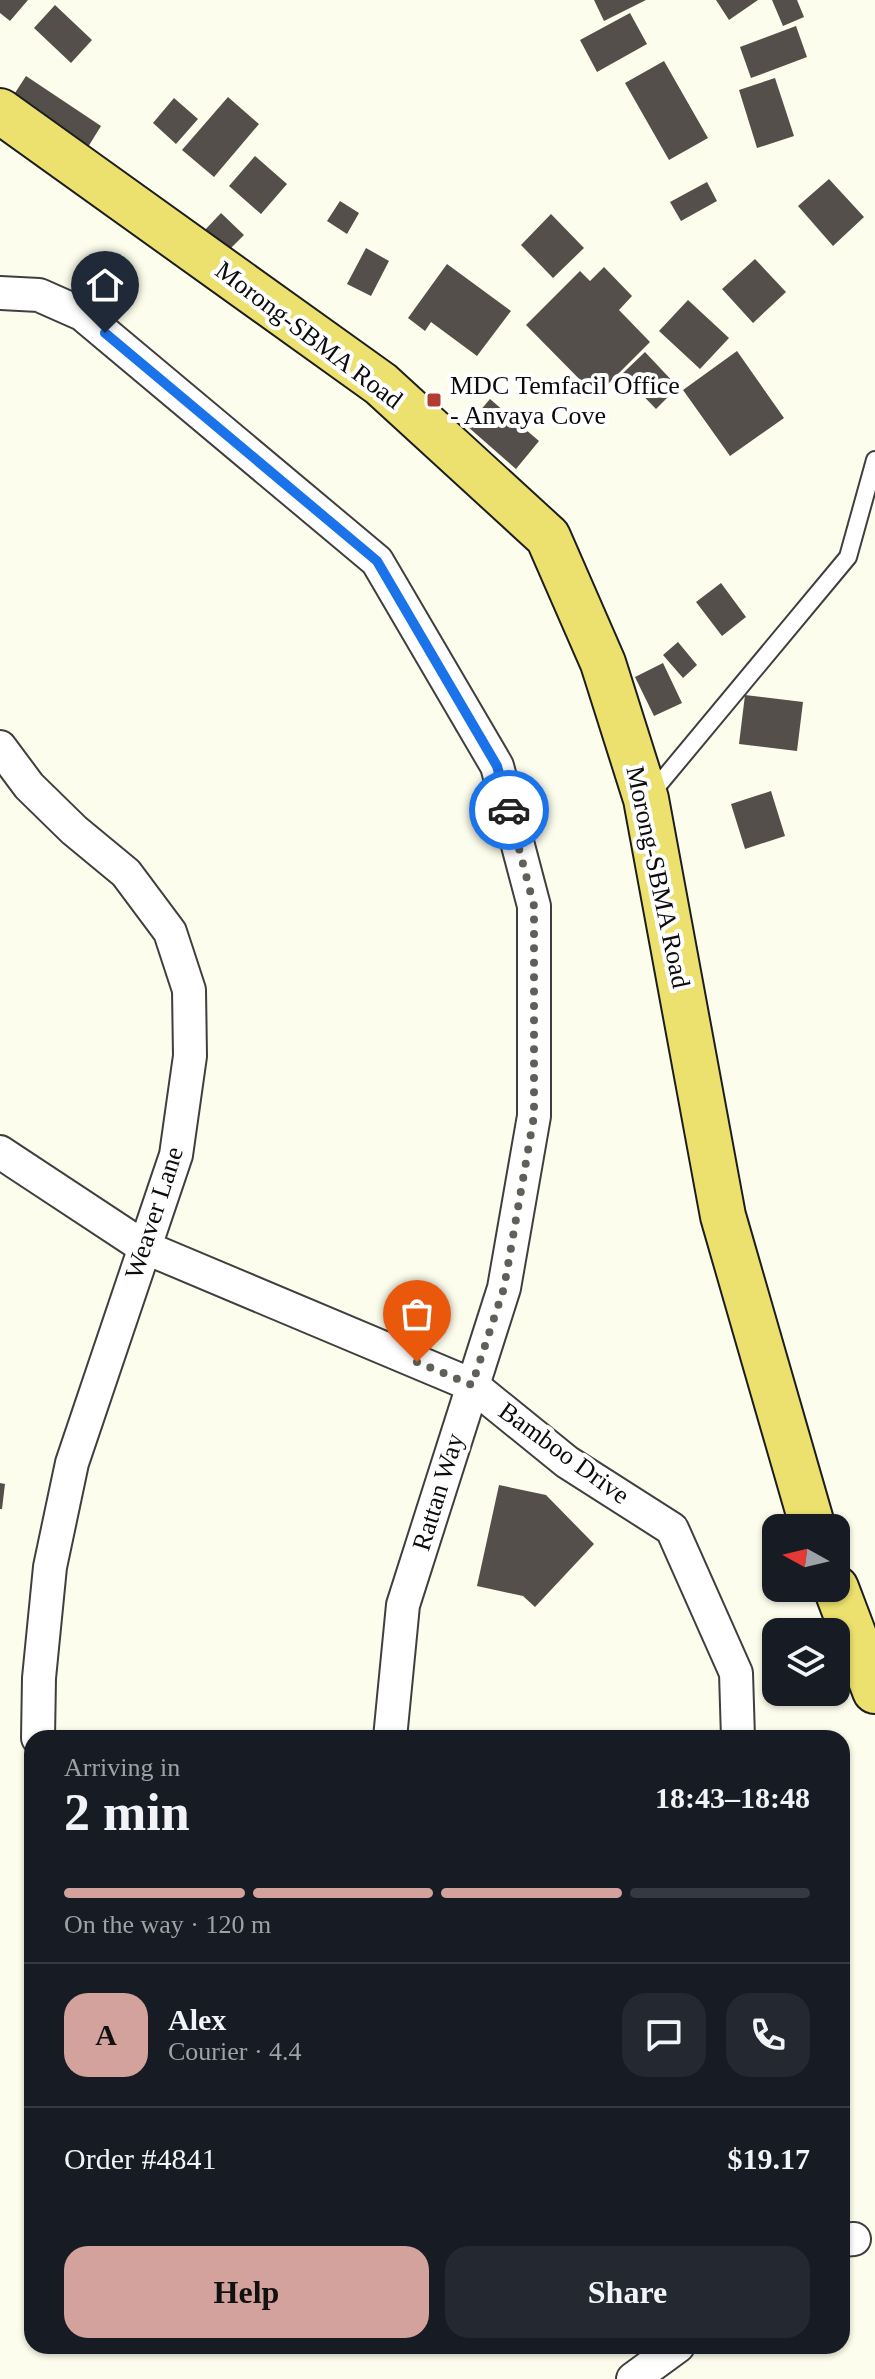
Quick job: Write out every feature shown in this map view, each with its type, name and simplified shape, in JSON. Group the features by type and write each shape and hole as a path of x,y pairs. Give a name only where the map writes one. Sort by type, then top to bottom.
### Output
{"main road":[{"name":"Morong-SBMA Road","path":"0,111 381,384 548,537 603,663 646,799 723,1216 809,1514"},
{"path":"841,1602 875,1691"}],"street":[{"name":"Rattan Way","path":"0,293 39,295 82,314 377,561 497,766 534,906 534,1116 504,1288 403,1605 391,1730"},
{"name":"Weaver Lane","path":"0,747 29,786 74,830 126,873 170,932 189,990 190,1056 176,1155 72,1463 50,1567 39,1678 38,1730"},
{"name":"Bamboo Drive","path":"0,1152 144,1247 472,1385 567,1462 672,1529 736,1673 738,1730"},
{"path":"633,2379 667,2354"}],"lane":[{"path":"646,799 848,557 875,460"}],"building":[{"path":"0,0 28,0 10,21 0,13"},
{"path":"594,0 646,0 604,21"},
{"path":"716,0 758,0 729,20"},
{"path":"772,0 797,0 804,17 783,26"},
{"path":"55,5 92,40 71,63 34,28"},
{"path":"630,13 647,44 597,72 580,40"},
{"path":"796,26 807,57 751,78 740,47"},
{"path":"664,61 708,138 669,160 625,83"},
{"path":"26,76 101,126 88,147 13,96"},
{"path":"775,78 794,136 757,148 739,90"},
{"path":"228,97 259,124 214,177 182,150"},
{"path":"174,98 198,119 176,144 153,123"},
{"path":"255,156 287,184 261,214 229,186"},
{"path":"829,179 864,217 833,246 798,206"},
{"path":"707,182 717,201 681,221 670,202"},
{"path":"340,201 359,213 347,234 327,221"},
{"path":"221,213 244,235 225,254 203,232"},
{"path":"551,214 584,248 553,278 521,245"},
{"path":"366,248 389,261 371,296 347,284"},
{"path":"755,259 786,292 753,323 722,289"},
{"path":"447,264 511,311 477,356 431,322 425,331 408,318"},
{"path":"604,267 632,296 619,310 650,342 596,396 526,325 580,271 590,281"},
{"path":"688,300 729,338 700,369 659,331"},
{"path":"737,351 784,418 730,456 683,390"},
{"path":"645,352 678,387 656,409 622,374"},
{"path":"490,399 539,441 516,469 467,426"},
{"path":"721,583 746,617 722,636 696,602"},
{"path":"678,642 697,665 683,678 663,655"},
{"path":"663,663 682,703 654,716 635,677"},
{"path":"745,695 803,702 797,751 739,744"},
{"path":"771,791 785,836 745,849 731,804"},
{"path":"0,1483 5,1484 2,1509 0,1509"},
{"path":"499,1485 546,1495 594,1544 535,1607 523,1596 477,1586"}],"way so far":[{"path":"417,1362 472,1385 504,1288 534,1116 534,906 509,810"}],"place":[{"name":"MDC Temfacil Office - Anvaya Cove","path":"434,400"}],"route":[{"path":"105,333 377,561 497,766 509,810"}]}
